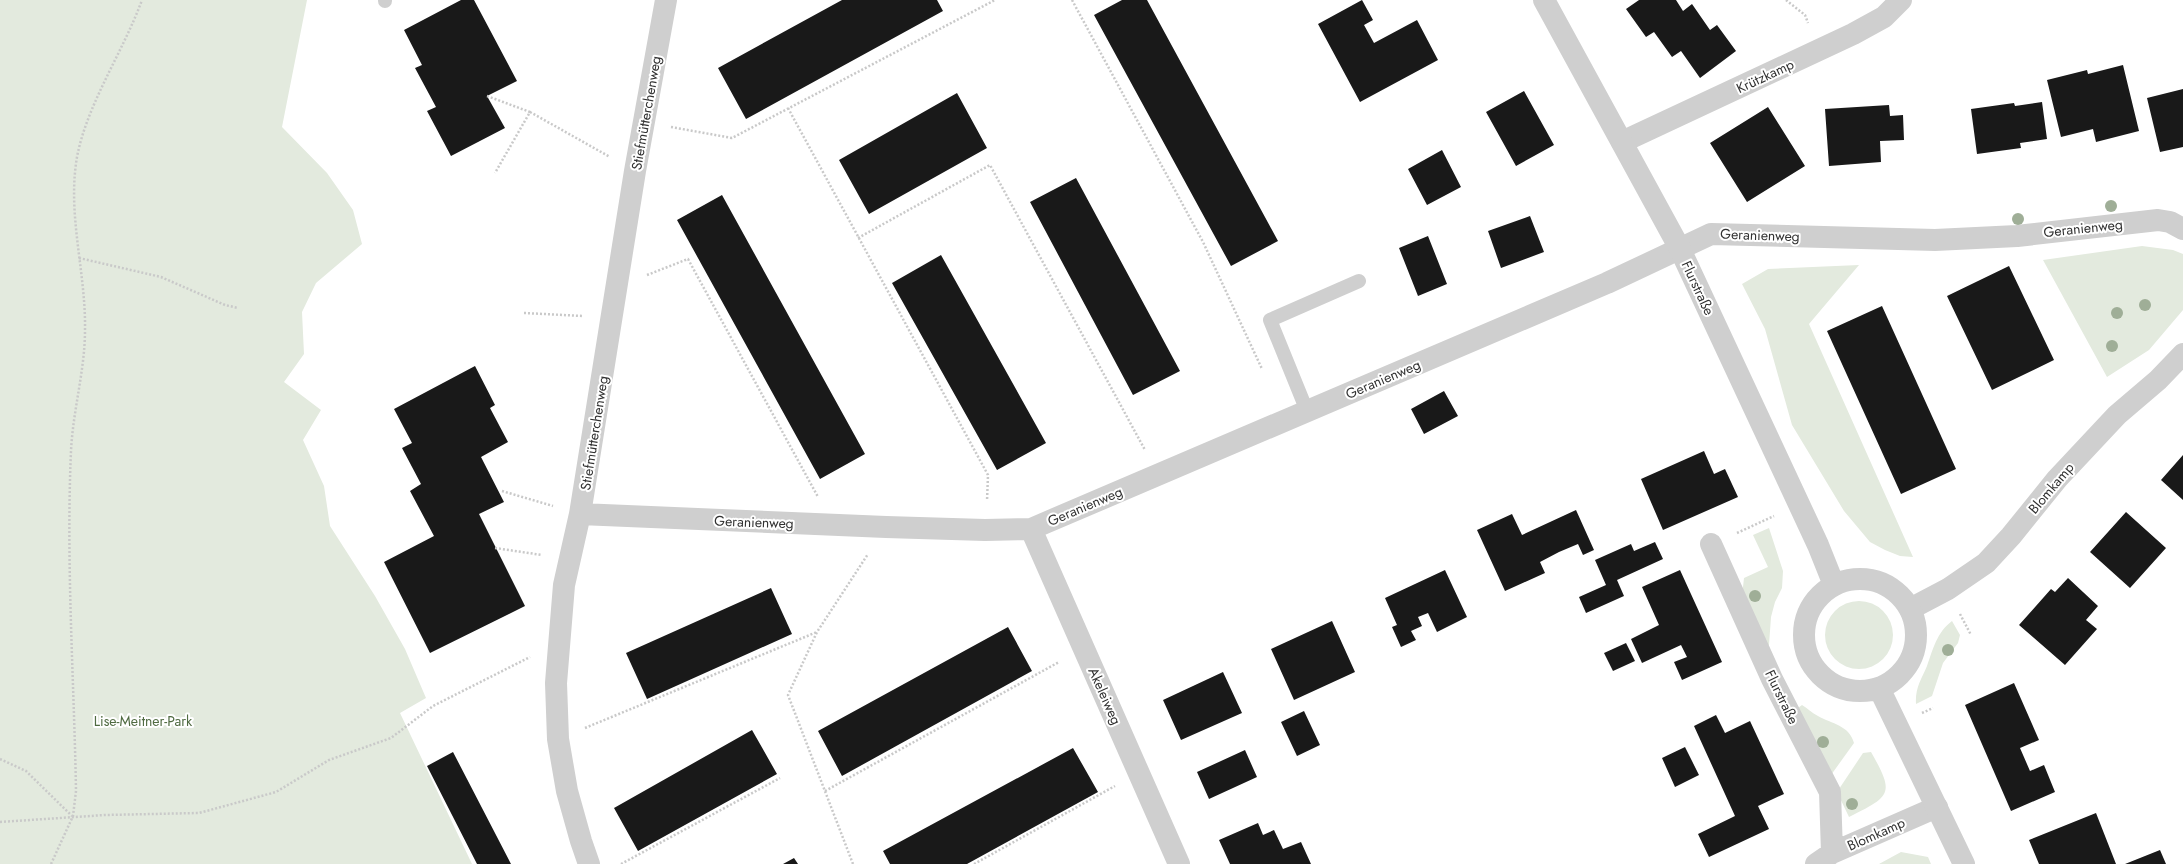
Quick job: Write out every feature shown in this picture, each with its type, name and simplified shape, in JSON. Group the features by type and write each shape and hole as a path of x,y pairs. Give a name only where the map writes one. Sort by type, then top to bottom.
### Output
{"street":[{"name":"Stiefmütterchenweg","path":"589,864 567,791 558,739 556,683 559,642 564,586 580,514 635,171 666,0"},
{"name":"Flurstraße","path":"1544,0 1679,247 1834,585"},
{"name":"Krützkamp","path":"1622,142 1853,34 1884,17 1901,0"},
{"name":"Geranienweg","path":"580,514 886,527 985,530 1031,529 1607,283 1679,247 1711,234 1935,240 2017,236 2158,220 2170,222 2183,229"},
{"name":"Blomkamp","path":"1910,609 1948,589 1986,563 2011,536 2057,479 2117,415 2158,380 2183,354"},
{"name":"Akeleiweg","path":"1031,529 1179,864"},
{"name":"Flurstraße","path":"1711,544 1772,679 1830,792 1824,859"},
{"path":"1858,578 1871,580 1894,590 1910,609 1915,622 1915,649 1902,672 1891,682 1879,688 1852,691 1838,687 1826,680 1816,670 1808,658 1804,630 1807,617 1818,599 1834,585 1858,578"},
{"path":"1879,688 1964,864"},
{"name":"Blomkamp","path":"1824,859 1937,807"}],"lane":[{"path":"1308,411 1270,320 1359,281"}],"path":[{"path":"51,864 73,816 76,791 69,560 71,449 86,329 73,205 77,156 86,124 131,28 142,0"},
{"path":"644,122 732,138 995,0"},
{"path":"1072,0 1203,242 1262,370"},
{"path":"488,96 530,112 635,171"},
{"path":"788,108 988,475 985,530"},
{"path":"495,174 530,112"},
{"path":"858,238 990,165 1158,474"},
{"path":"79,258 161,277 225,305 238,308"},
{"path":"617,286 688,259 833,525"},
{"path":"524,313 612,320"},
{"path":"502,491 580,514"},
{"path":"1711,544 1798,505"},
{"path":"853,864 788,695 817,632 886,527"},
{"path":"495,548 541,554"},
{"path":"1960,613 1971,635"},
{"path":"558,739 817,632"},
{"path":"0,822 73,816 199,813 276,792 329,760 392,738 432,706 559,642"},
{"path":"825,791 1084,648"},
{"path":"1920,714 1933,708"},
{"path":"0,759 26,771 73,816"},
{"path":"974,864 1139,773"},
{"path":"621,864 780,778"}],"green space":[{"name":"Lise-Meitner-Park","path":"0,0 307,0 282,127 327,173 353,210 362,244 316,283 302,312 304,354 284,382 321,410 303,440 324,486 330,526 375,596 405,649 426,698 400,713 472,864 0,864"},
{"path":"2142,246 2173,250 2183,254 2183,310 2149,350 2107,377 2043,260"},
{"path":"1859,265 1809,324 1913,557 1900,556 1870,542 1844,511 1792,425 1765,329 1742,284 1768,269"},
{"path":"1769,528 1783,571 1782,588 1775,602 1771,617 1769,645 1764,646 1742,596 1744,578 1768,567 1753,535"},
{"path":"1859,601 1872,604 1883,611 1890,622 1893,635 1890,648 1883,659 1872,666 1859,669 1846,666 1835,659 1828,648 1825,635 1828,622 1835,611 1846,604"},
{"path":"1952,621 1960,635 1958,643 1943,663 1932,696 1916,704 1917,689 1936,641 1947,625"},
{"path":"1802,705 1823,719 1844,729 1852,737 1854,743 1831,775 1798,708"},
{"path":"1871,752 1884,777 1886,785 1885,792 1874,804 1849,817 1837,792 1863,753"},
{"path":"1901,852 1928,857 1931,864 1879,864"}],"building":[{"path":"461,0 474,0 517,81 487,96 505,128 451,156 427,111 436,107 415,68 422,65 404,30"},
{"path":"842,0 937,0 943,11 746,119 718,68"},
{"path":"1122,0 1147,0 1278,241 1231,266 1094,15"},
{"path":"1362,0 1373,20 1364,25 1374,43 1417,20 1438,60 1360,102 1318,24"},
{"path":"1639,0 1676,0 1683,11 1692,4 1710,30 1717,25 1736,51 1700,78 1681,51 1672,57 1654,32 1646,37 1626,9"},
{"path":"2123,65 2139,131 2096,142 2093,129 2061,137 2047,80 2087,70 2088,74"},
{"path":"2183,89 2183,147 2160,152 2147,98"},
{"path":"1524,91 1554,145 1516,166 1486,112"},
{"path":"957,93 987,148 869,214 839,160"},
{"path":"2042,102 2047,139 2020,143 2021,148 1977,154 1971,109 2014,103 2015,106"},
{"path":"1889,105 1890,116 1903,115 1904,140 1880,141 1881,162 1829,166 1825,109"},
{"path":"1768,107 1805,166 1747,202 1710,143"},
{"path":"1442,150 1461,187 1427,205 1408,169"},
{"path":"1076,178 1180,371 1133,395 1030,202"},
{"path":"722,195 865,454 820,479 677,220"},
{"path":"1530,216 1544,252 1501,268 1488,231"},
{"path":"1428,236 1447,284 1418,296 1399,248"},
{"path":"941,255 1046,443 997,470 892,283"},
{"path":"2009,266 2054,360 1992,390 1947,296"},
{"path":"1882,306 1956,469 1901,494 1827,331"},
{"path":"475,366 495,405 490,408 508,442 481,457 504,502 479,514 525,606 430,653 384,562 434,536 410,491 421,484 402,448 412,443 394,409"},
{"path":"1444,391 1458,416 1424,434 1411,409"},
{"path":"1704,451 1714,474 1725,469 1738,497 1663,530 1641,479"},
{"path":"2183,455 2183,500 2161,480"},
{"path":"1576,510 1594,550 1583,555 1578,544 1559,552 1540,562 1545,573 1505,591 1477,530 1512,514 1522,535"},
{"path":"2126,512 2166,548 2130,588 2090,552"},
{"path":"1655,542 1663,559 1617,580 1624,596 1586,613 1579,597 1606,585 1595,560 1631,544 1634,551"},
{"path":"1445,570 1467,617 1437,632 1428,613 1418,617 1422,626 1411,631 1416,640 1401,647 1392,627 1397,625 1385,598"},
{"path":"1680,570 1722,662 1682,680 1674,662 1687,657 1681,645 1642,663 1631,639 1659,625 1642,587"},
{"path":"2068,578 2098,606 2086,620 2097,629 2065,665 2019,625 2051,589 2055,592"},
{"path":"771,588 792,634 647,699 626,653"},
{"path":"1332,621 1355,672 1294,700 1271,649"},
{"path":"1008,627 1032,671 842,776 818,731"},
{"path":"1626,643 1635,661 1613,671 1604,653"},
{"path":"1223,672 1242,713 1181,740 1163,700"},
{"path":"2014,683 2039,740 2020,748 2030,771 2044,765 2055,792 2011,811 1965,705"},
{"path":"1304,711 1320,745 1297,756 1281,722"},
{"path":"1716,715 1725,733 1750,721 1784,794 1758,806 1769,829 1709,857 1698,834 1735,816 1694,726"},
{"path":"752,730 777,774 638,851 614,808"},
{"path":"1685,747 1699,775 1675,787 1662,758"},
{"path":"1073,748 1098,792 967,864 890,864 883,851"},
{"path":"1245,750 1257,777 1209,799 1197,772"},
{"path":"453,752 511,864 477,864 427,766"},
{"path":"2096,813 2116,864 2039,864 2029,840"},
{"path":"1258,823 1263,835 1274,830 1283,849 1301,842 1311,864 1230,864 1219,840"},
{"path":"2160,850 2166,864 2125,864"},
{"path":"794,858 798,864 783,864"}]}
